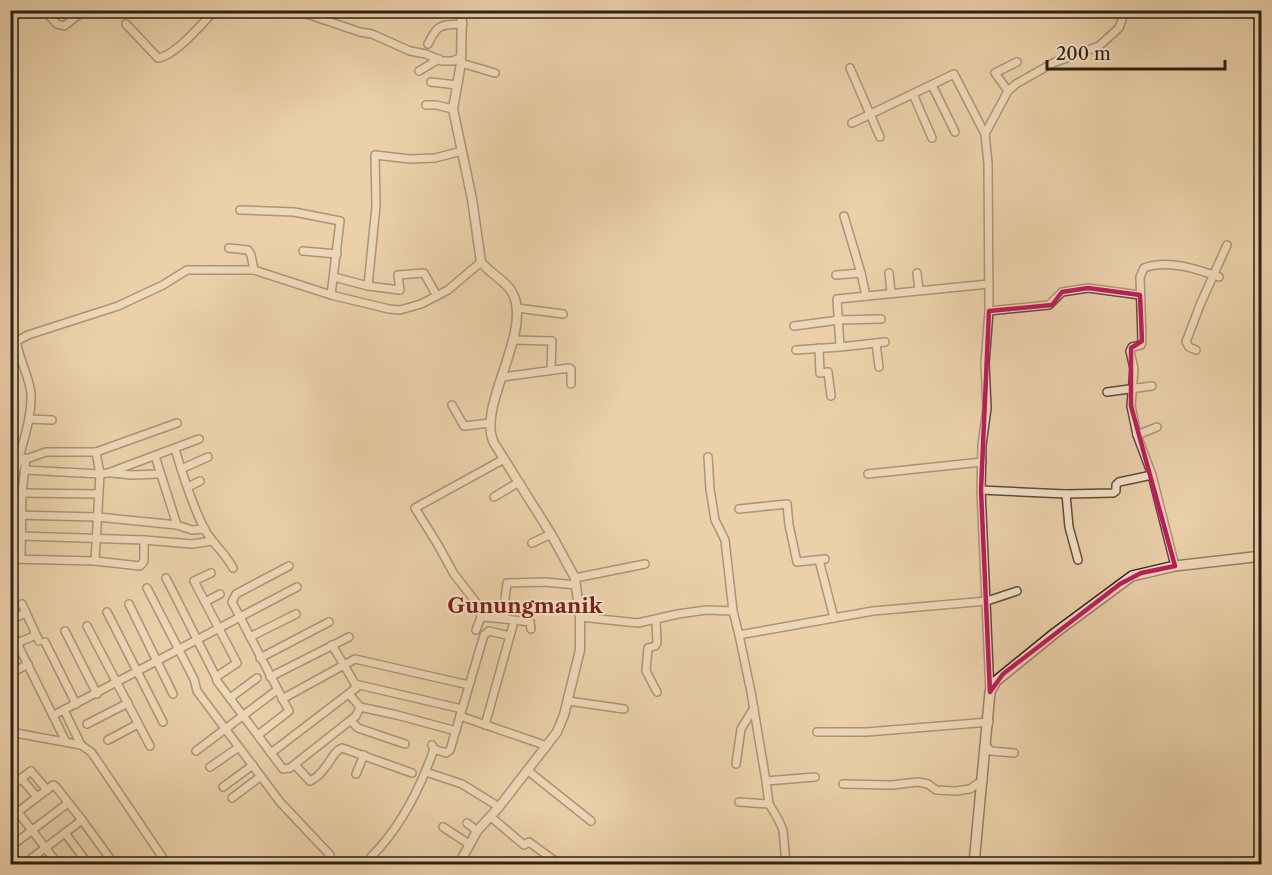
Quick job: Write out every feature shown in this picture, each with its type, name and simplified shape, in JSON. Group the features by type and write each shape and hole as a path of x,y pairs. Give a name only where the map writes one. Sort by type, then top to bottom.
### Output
{"main road":[{"path":"974,864 990,692 1003,674 1120,584 1141,573 1175,566 1262,556"}],"street":[{"path":"44,10 57,24 64,26 85,10"},
{"path":"126,24 158,58 181,43 215,10"},
{"path":"295,10 372,34 410,51 442,61 461,60 495,73"},
{"path":"459,864 477,831 491,817 557,732 568,701 580,650 580,617 576,582 551,534 491,438 489,423 513,340 517,308 515,298 509,288 481,262 472,199 453,109 461,60 462,10"},
{"path":"985,134 1008,91 1024,78 1053,63 1099,46 1119,28 1122,10"},
{"path":"428,44 434,31 440,26 463,24"},
{"path":"419,71 438,59"},
{"path":"1008,91 995,73 1017,62"},
{"path":"850,68 880,137"},
{"path":"852,123 954,74 985,134 988,163 989,311 986,363 987,408 981,490 990,692"},
{"path":"431,82 457,85"},
{"path":"932,85 955,132"},
{"path":"913,94 932,138"},
{"path":"426,105 453,109"},
{"path":"368,286 376,206 375,155 410,159 435,158 462,151"},
{"path":"240,210 294,212 340,220 331,295"},
{"path":"844,216 866,296"},
{"path":"1196,350 1189,347 1186,342 1200,305 1217,276 1227,245"},
{"path":"230,248 246,249 254,270"},
{"path":"303,251 337,254"},
{"path":"15,559 13,514 15,479 29,418 31,394 17,341 28,334 118,306 163,285 187,270 254,270 331,295 400,310 421,304 448,290 481,262"},
{"path":"1175,566 1152,475 1137,435 1131,406 1134,369 1130,351 1132,347 1141,345 1142,341 1141,273 1144,268 1151,265 1181,265 1217,276"},
{"path":"334,277 368,286 400,290 398,275 424,273 436,296"},
{"path":"836,274 861,273"},
{"path":"889,273 891,293"},
{"path":"917,273 918,290"},
{"path":"840,347 837,298 989,284"},
{"path":"989,311 1049,305 1062,292 1088,288 1140,295"},
{"path":"517,308 563,314"},
{"path":"794,326 839,320 881,319"},
{"path":"513,340 552,341 551,369"},
{"path":"796,350 885,342"},
{"path":"876,343 879,367"},
{"path":"819,348 820,373 828,372 831,396"},
{"path":"503,377 571,368 571,384"},
{"path":"1107,392 1152,386"},
{"path":"452,405 464,426 489,423"},
{"path":"29,418 52,420"},
{"path":"18,462 46,452 96,452 177,423"},
{"path":"1137,435 1156,427"},
{"path":"108,473 199,439"},
{"path":"175,449 205,529 233,568"},
{"path":"95,561 100,474 96,452"},
{"path":"154,456 177,525"},
{"path":"15,559 21,536 26,458"},
{"path":"181,469 208,458"},
{"path":"708,458 715,520 724,540 734,611 754,708 769,804 783,830 786,864"},
{"path":"476,630 481,617 475,600 454,574 415,508 504,459"},
{"path":"868,474 982,462"},
{"path":"25,470 132,475 159,474"},
{"path":"981,490 1066,494 1113,493 1119,482 1152,475"},
{"path":"188,487 200,481"},
{"path":"494,497 519,482"},
{"path":"22,493 98,494"},
{"path":"1066,494 1069,527 1078,560"},
{"path":"739,509 787,504 797,562 822,559 834,618"},
{"path":"13,514 98,517 177,525 192,530 205,529"},
{"path":"532,543 551,534"},
{"path":"21,536 192,544 212,541"},
{"path":"15,559 95,561 140,566 144,561 144,540"},
{"path":"505,619 507,583 576,582 645,564"},
{"path":"258,735 289,711 232,602 236,594 289,566"},
{"path":"211,573 192,577 219,629 240,661 216,677"},
{"path":"166,578 217,681 283,769 295,765 351,721 359,713 360,707"},
{"path":"54,715 98,694 297,587"},
{"path":"147,588 180,650 198,691 280,802 330,855"},
{"path":"739,635 915,606 987,601 1017,591"},
{"path":"205,602 220,594"},
{"path":"22,604 76,704"},
{"path":"129,604 173,694"},
{"path":"580,617 638,623 706,610 734,611"},
{"path":"107,612 163,722"},
{"path":"10,620 26,613"},
{"path":"250,638 296,614"},
{"path":"481,617 530,622 531,629"},
{"path":"656,620 657,643 648,648 646,670 657,692"},
{"path":"260,658 329,622"},
{"path":"485,725 513,625"},
{"path":"87,626 150,746"},
{"path":"10,629 14,645 28,664 66,742"},
{"path":"65,631 98,694"},
{"path":"371,857 407,810 426,772 433,747 448,752 484,635 489,631 510,636"},
{"path":"270,677 349,637"},
{"path":"14,645 40,640"},
{"path":"271,753 356,688 332,645"},
{"path":"282,699 355,659 469,685"},
{"path":"10,674 28,664"},
{"path":"230,698 256,678"},
{"path":"355,684 461,712 485,725 547,746"},
{"path":"196,750 277,690"},
{"path":"349,694 360,707 456,731"},
{"path":"568,701 624,709"},
{"path":"87,724 128,703"},
{"path":"735,764 741,729 754,708"},
{"path":"64,710 81,745 93,755 167,864"},
{"path":"351,721 358,728 405,744"},
{"path":"818,732 867,732 989,722"},
{"path":"108,740 138,723"},
{"path":"10,732 81,745"},
{"path":"986,746 991,751 1014,753"},
{"path":"210,767 239,747"},
{"path":"295,765 310,781 328,767 339,748 412,773"},
{"path":"356,774 364,755"},
{"path":"223,787 253,765"},
{"path":"527,770 591,821"},
{"path":"10,787 31,771 47,790"},
{"path":"426,772 462,784 499,807"},
{"path":"232,798 261,776"},
{"path":"766,781 815,777"},
{"path":"21,778 37,797"},
{"path":"843,784 921,783 928,784 936,790 956,791 970,789 983,780"},
{"path":"10,818 53,785 56,786 112,864"},
{"path":"10,801 58,864"},
{"path":"739,801 769,804"},
{"path":"10,847 68,802"},
{"path":"491,817 524,845 528,842 559,864"},
{"path":"27,863 82,820"},
{"path":"466,824 477,831"},
{"path":"442,827 469,843"},
{"path":"65,833 88,864"}],"highlighted area":[{"path":"1088,288 1140,295 1142,341 1131,348 1131,406 1175,566 1141,573 1120,584 1003,674 990,692 981,490 989,311 1052,305 1062,292"}],"district":[{"name":"Gunungmanik","path":"525,606"}]}
